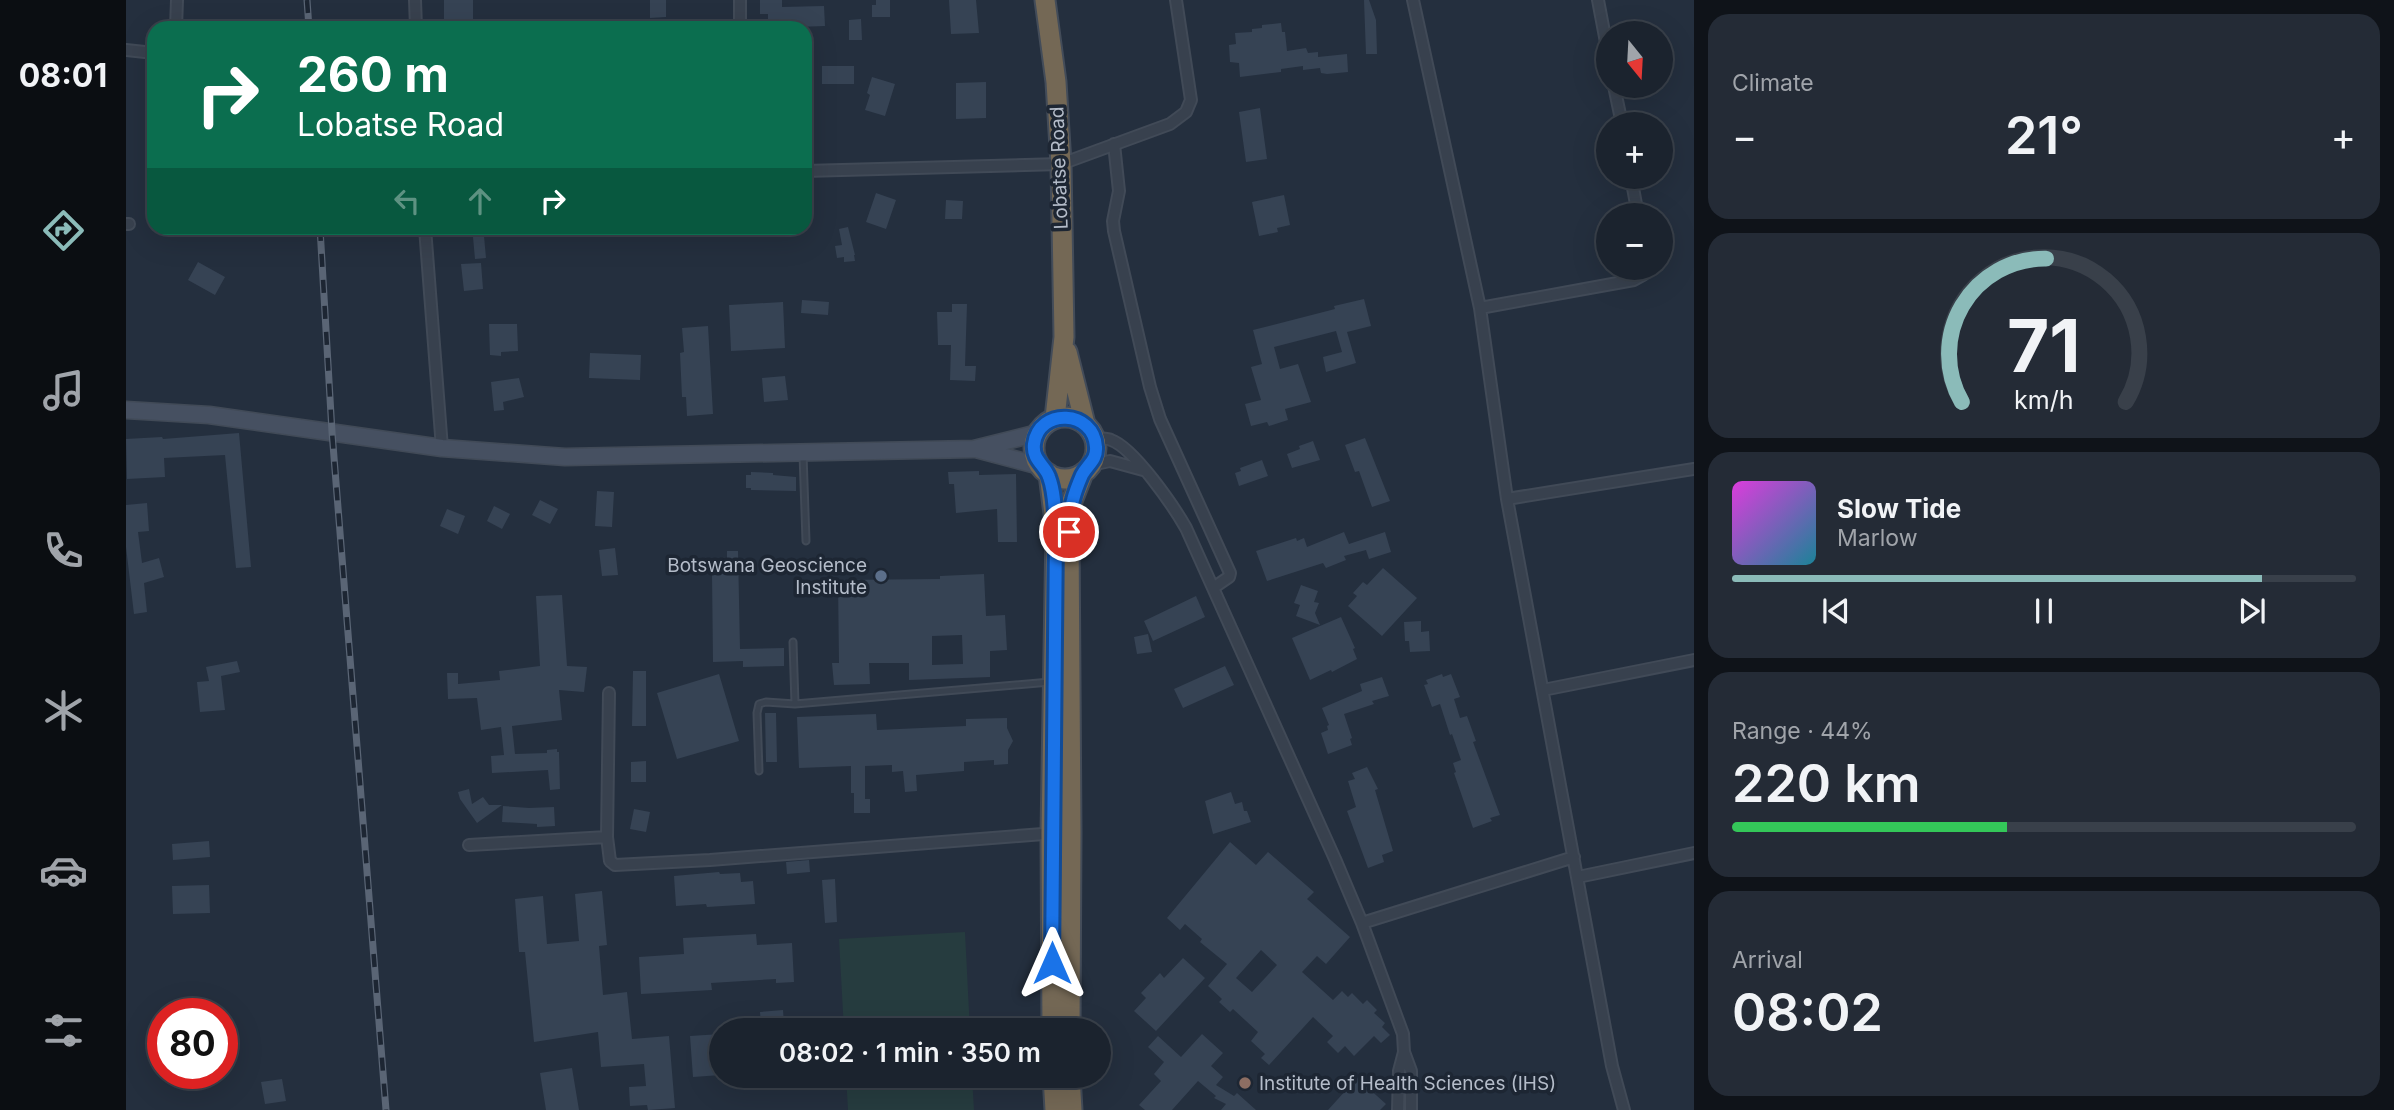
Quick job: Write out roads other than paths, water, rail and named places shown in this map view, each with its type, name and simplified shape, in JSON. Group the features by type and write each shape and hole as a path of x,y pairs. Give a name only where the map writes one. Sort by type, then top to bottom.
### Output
{"highway":[{"name":"Lobatse Road","path":"1045,0 1056,82 1061,164 1064,337 1055,418"},
{"name":"Lobatse Road","path":"1053,1018 1061,832 1069,532 1072,501 1096,452 1064,337"},
{"path":"1038,433 1045,424 1055,418 1066,417 1076,419 1090,431"},
{"name":"Lobatse Road","path":"1038,433 1034,444 1035,456 1045,470 1056,530 1063,681"},
{"path":"1045,470 1060,478 1072,478 1087,469"},
{"name":"Lobatse Road","path":"1061,832 1069,1018"},
{"path":"1054,1088 1055,1110"},
{"path":"1071,1088 1072,1110"}],"main road":[{"path":"126,410 209,415 442,448 565,457 974,449 1038,433"},
{"path":"974,449 1045,470"}],"street":[{"path":"176,21 177,0"},
{"path":"415,0 416,21"},
{"path":"740,0 740,21"},
{"path":"812,171 1061,164 1170,124 1180,118 1189,107 1190,90 1176,0"},
{"path":"1413,0 1480,308 1507,499 1612,1066 1624,1110"},
{"path":"1598,0 1602,21"},
{"path":"126,50 147,52"},
{"path":"1114,144 1119,181 1114,231 1150,387 1160,419 1230,573 1229,577 1213,588"},
{"path":"426,235 442,448"},
{"path":"1480,308 1634,280"},
{"path":"1090,431 1120,445 1176,511 1213,588 1362,923 1399,1020 1404,1052 1399,1071 1398,1110"},
{"path":"1087,469 1110,461 1143,470"},
{"path":"1507,499 1694,469"},
{"path":"1544,690 1694,660"},
{"path":"609,693 607,837 610,861 620,865 1061,832"},
{"path":"469,845 607,837"},
{"path":"1578,877 1694,853"},
{"path":"1362,923 1574,857"},
{"path":"1404,1052 1410,1067 1412,1110"}],"lane":[{"path":"803,453 806,541"},
{"path":"793,642 795,704"},
{"path":"759,771 758,706 766,702 795,704 1063,681"}],"railway":[{"path":"307,0 308,21"},
{"path":"320,235 332,432 386,1110"}],"place":[{"name":"Botswana Geoscience Institute","path":"881,576"},
{"name":"Institute of Health Sciences (IHS)","path":"1245,1083"}]}
